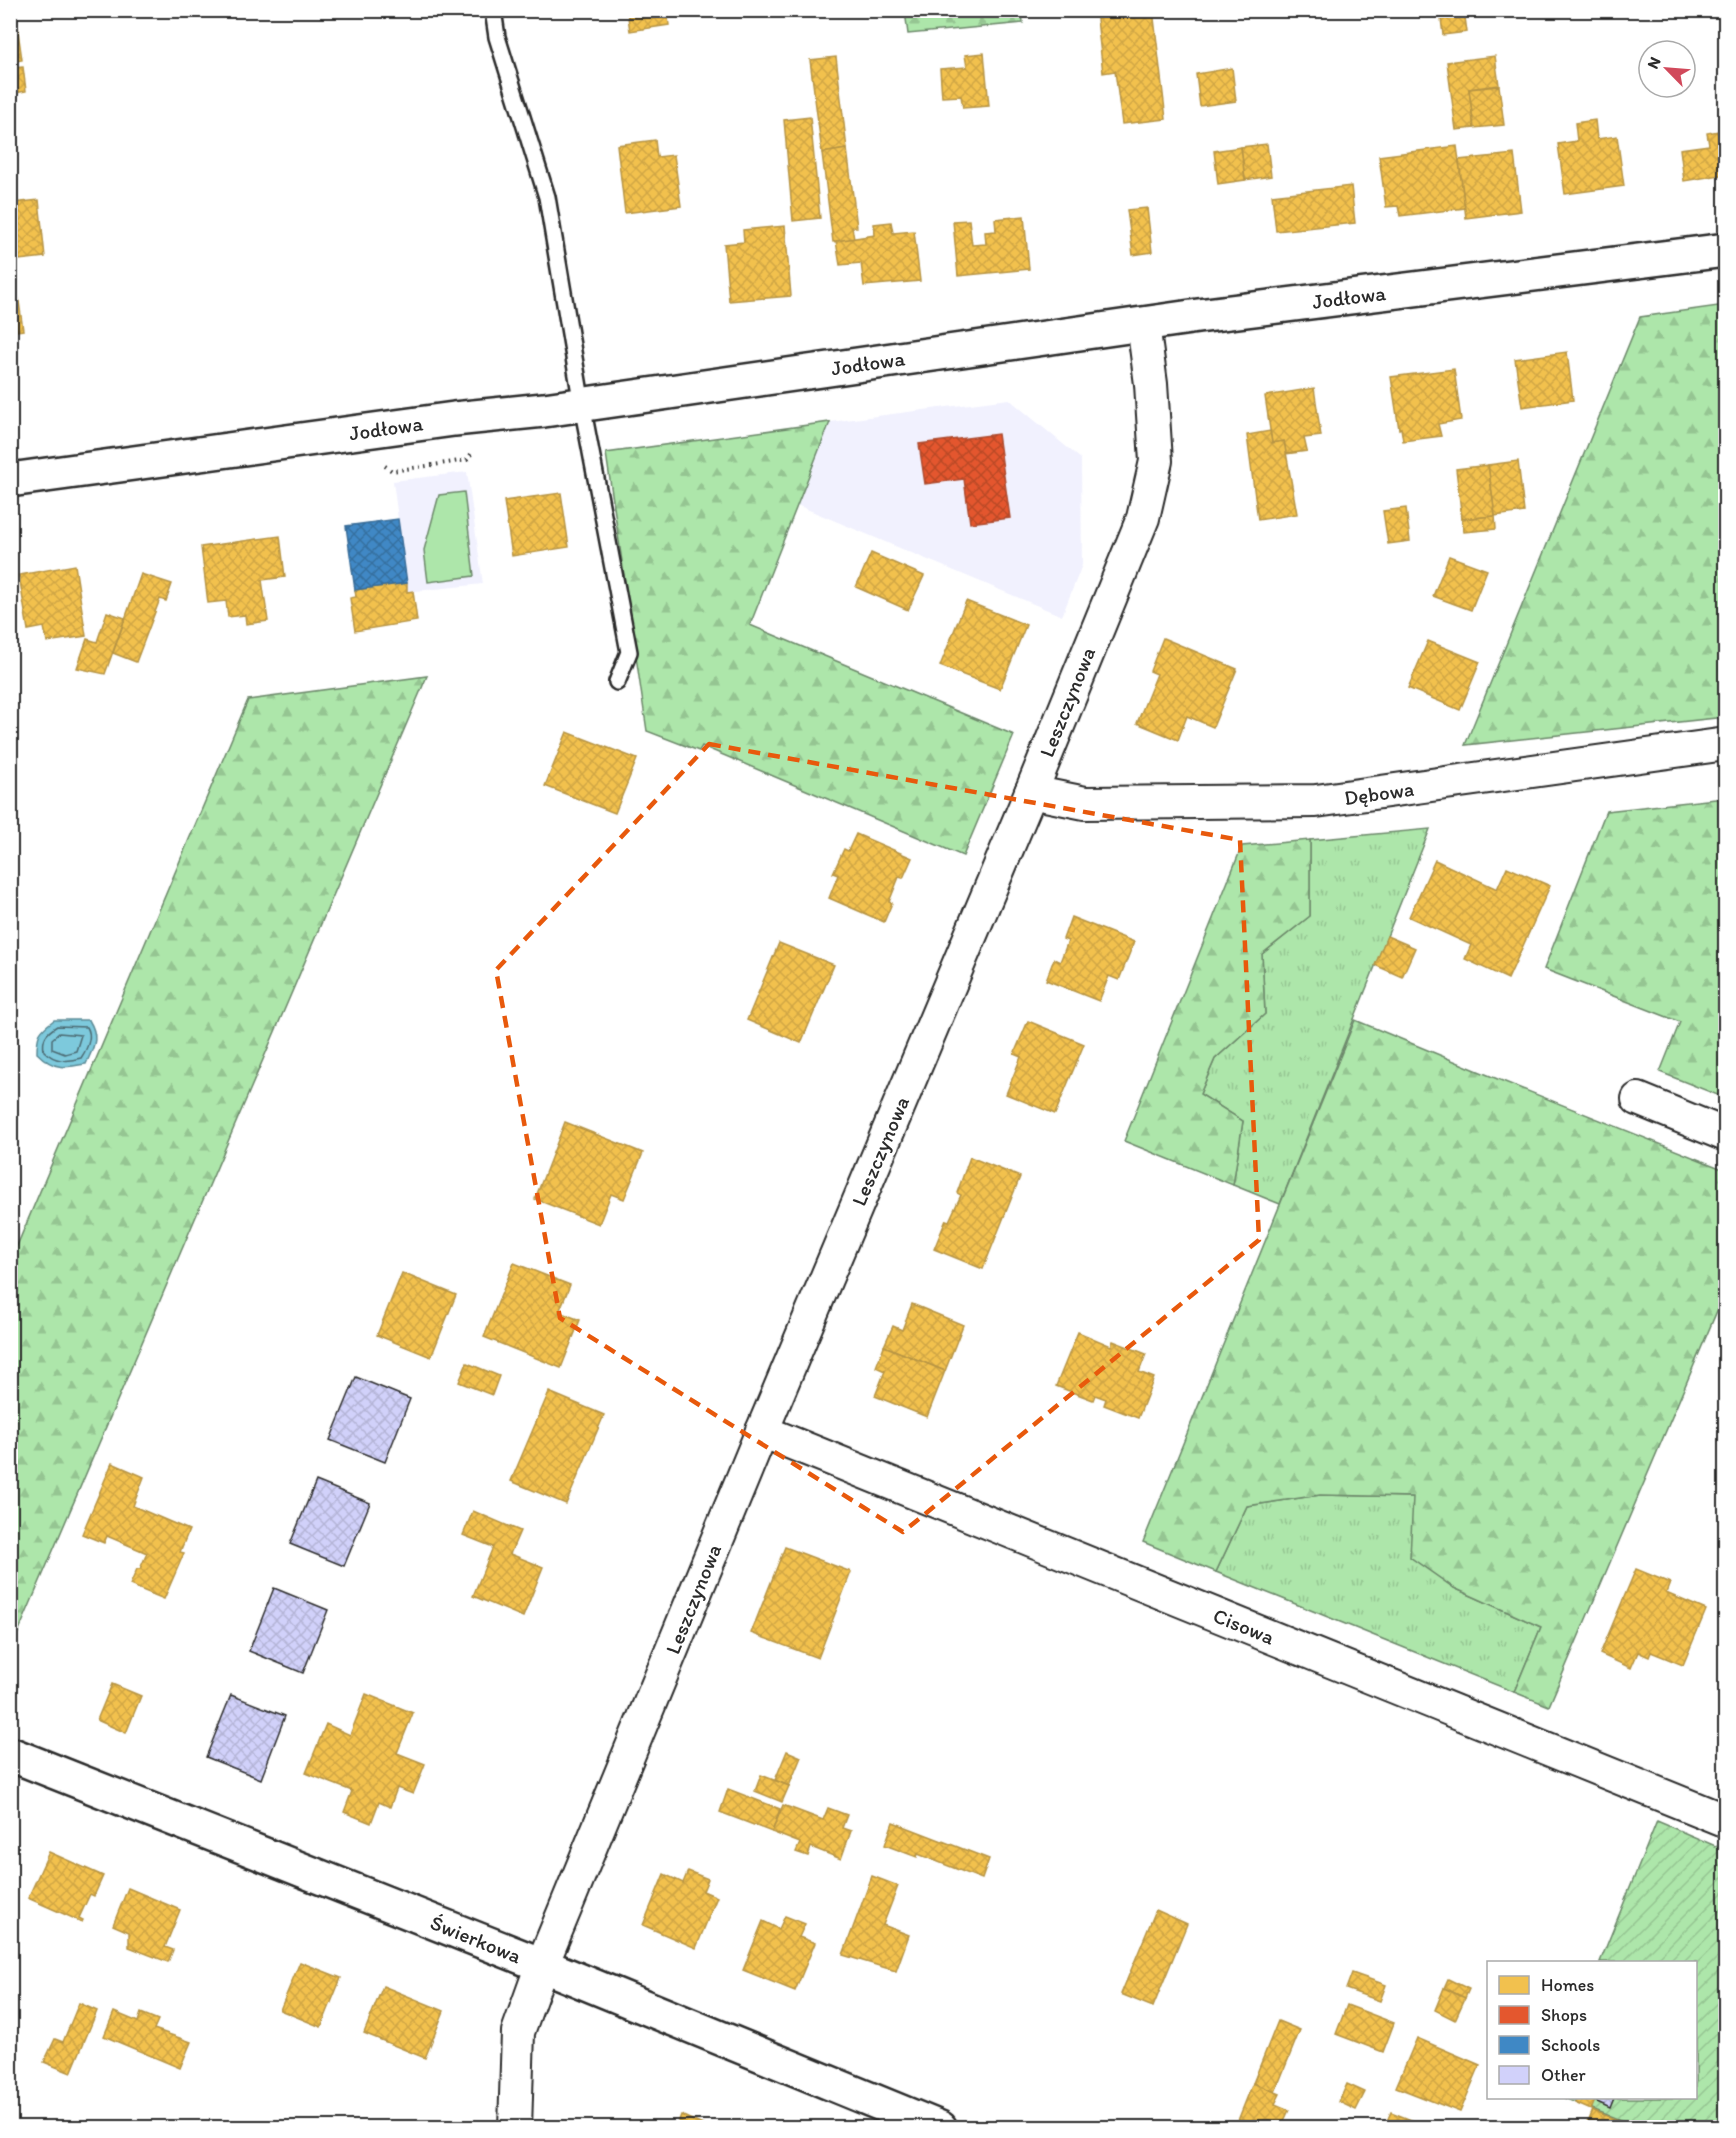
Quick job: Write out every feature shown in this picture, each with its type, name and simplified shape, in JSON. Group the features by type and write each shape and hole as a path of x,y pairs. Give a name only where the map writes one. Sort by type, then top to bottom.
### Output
{"street":[{"name":"Jodłowa","path":"10,480 442,420 582,405 1143,324 1725,250"},
{"name":"Leszczynowa","path":"515,2127 518,2032 542,1965 1134,540 1156,461 1151,384 1143,324"},
{"name":"Dębowa","path":"1031,792 1085,802 1316,801 1725,744"},
{"path":"1638,1099 1725,1135"},
{"name":"Cisowa","path":"762,1431 1725,1821"},
{"name":"Świerkowa","path":"10,1754 542,1965 940,2127"}],"lane":[{"path":"493,10 496,37 547,197 582,405 629,652 617,682"}],"highlighted area":[{"path":"709,744 1240,840 1259,1240 903,1532 560,1318 496,970"}],"shaded area":[{"path":"1009,399 1081,459 1082,565 1062,616 797,505 830,422"},
{"path":"467,472 483,584 407,592 406,583 355,590 346,526 398,519 393,481"}],"green space":[{"path":"905,11 1022,11 1023,23 908,34"},
{"path":"1725,305 1725,717 1465,745 1640,317"},
{"path":"830,422 750,625 1014,735 963,856 702,746 699,751 647,731 606,453"},
{"path":"464,492 474,576 428,582 424,550 439,495"},
{"path":"427,676 11,1649 11,1260 248,700"},
{"path":"1726,798 1725,1098 1660,1072 1680,1022 1544,969 1606,811"},
{"path":"1430,829 1280,1204 1233,1185 1243,1121 1200,1094 1215,1059 1265,1014 1262,954 1310,916 1310,840"},
{"path":"1310,840 1310,916 1262,954 1265,1014 1215,1059 1200,1094 1243,1121 1233,1185 1124,1141 1242,846"},
{"path":"1355,1020 1725,1170 1725,1292 1549,1706 1514,1692 1541,1627 1454,1588 1410,1557 1413,1497 1320,1495 1247,1506 1216,1572 1143,1542"},
{"path":"1320,1495 1413,1497 1454,1588 1541,1627 1514,1692 1216,1572 1247,1506"},
{"path":"1657,1821 1725,1850 1725,2127 1638,2127 1567,2099 1697,2099 1697,1961 1600,1961"}],"water":[{"path":"54,1020 89,1020 95,1037 86,1064 54,1065 37,1053 40,1034"}],"building: Homes":[{"path":"10,10 15,10 16,17 10,18"},
{"path":"627,10 667,10 669,25 630,31"},
{"path":"1096,10 1153,10 1166,119 1122,124 1115,71 1103,73"},
{"path":"1440,10 1464,10 1467,32 1443,35"},
{"path":"16,17 22,60 10,62 10,18"},
{"path":"984,53 989,106 963,108 961,96 942,97 940,69 967,67 965,55"},
{"path":"1495,56 1499,85 1469,89 1474,128 1456,130 1447,62"},
{"path":"836,57 847,149 822,153 810,60"},
{"path":"23,67 26,91 10,94 10,68"},
{"path":"1232,68 1236,101 1200,106 1196,74"},
{"path":"1499,86 1504,125 1474,128 1469,89"},
{"path":"810,117 820,218 793,221 784,120"},
{"path":"1595,120 1597,139 1617,136 1624,186 1565,194 1558,144 1577,141 1575,123"},
{"path":"1718,131 1720,143 1726,143 1726,174 1684,181 1680,149 1709,145 1707,133"},
{"path":"655,140 657,157 674,155 681,206 625,213 617,145"},
{"path":"1267,144 1271,176 1245,180 1241,147"},
{"path":"1457,146 1465,208 1400,216 1398,206 1386,207 1379,156"},
{"path":"1241,147 1245,180 1218,184 1214,151"},
{"path":"847,149 857,227 852,227 854,239 833,242 822,153"},
{"path":"1514,154 1521,211 1466,218 1459,160"},
{"path":"1351,186 1355,223 1276,231 1272,195"},
{"path":"39,200 45,257 19,260 13,203"},
{"path":"1147,208 1152,252 1133,255 1127,210"},
{"path":"1024,216 1029,269 958,276 953,221 969,220 972,245 986,244 985,232 996,231 995,219"},
{"path":"891,222 893,233 914,231 920,281 864,286 861,263 840,265 836,241 875,235 874,224"},
{"path":"785,226 791,296 729,301 724,244 744,242 743,230"},
{"path":"10,280 16,280 23,330 10,332"},
{"path":"1567,352 1573,400 1522,407 1515,359"},
{"path":"1454,369 1461,420 1438,424 1441,436 1403,441 1391,377"},
{"path":"1314,388 1321,436 1304,438 1307,451 1286,454 1284,441 1272,443 1265,396"},
{"path":"1270,431 1272,443 1284,441 1297,514 1258,520 1247,435"},
{"path":"1518,461 1524,512 1495,516 1488,465"},
{"path":"1488,465 1495,516 1462,519 1456,469"},
{"path":"561,493 569,547 512,556 504,501"},
{"path":"1406,508 1410,541 1388,544 1383,511"},
{"path":"1495,516 1496,529 1464,532 1462,519"},
{"path":"280,536 285,577 262,580 268,621 246,624 245,615 228,617 226,601 208,603 201,547"},
{"path":"871,553 924,576 908,610 856,587"},
{"path":"1449,556 1487,570 1471,610 1433,596"},
{"path":"75,565 86,636 47,642 44,627 28,630 19,575"},
{"path":"141,574 172,584 166,601 160,599 136,662 113,653"},
{"path":"407,583 407,592 413,591 417,621 355,631 350,598 356,597 355,590"},
{"path":"966,601 1026,625 1000,689 940,666"},
{"path":"107,612 125,618 105,674 77,668 87,639 97,642"},
{"path":"10,626 13,626 10,656"},
{"path":"1163,638 1237,669 1213,727 1187,716 1178,740 1137,723 1157,674 1150,671"},
{"path":"1428,641 1480,662 1460,710 1408,688"},
{"path":"567,732 637,759 615,813 545,786"},
{"path":"856,834 912,858 903,878 899,877 884,922 829,898 838,875 833,873 844,849 848,851"},
{"path":"1435,860 1497,889 1507,867 1550,886 1508,979 1465,959 1471,945 1409,917"},
{"path":"1071,917 1134,942 1119,980 1109,976 1099,1001 1046,980 1054,959 1060,962 1068,941 1063,939"},
{"path":"1387,936 1415,948 1402,977 1375,965"},
{"path":"779,943 834,965 801,1043 747,1020"},
{"path":"1028,1021 1084,1044 1055,1114 1006,1094 1021,1057 1014,1054"},
{"path":"565,1122 643,1153 624,1199 611,1194 599,1224 535,1199"},
{"path":"970,1157 1020,1177 983,1269 934,1249 946,1220 949,1221 961,1195 957,1193"},
{"path":"514,1263 570,1285 559,1312 580,1320 561,1368 484,1337"},
{"path":"402,1273 456,1295 431,1357 377,1335"},
{"path":"912,1304 963,1325 945,1371 884,1346 893,1326 902,1330"},
{"path":"1078,1332 1111,1346 1113,1341 1146,1354 1139,1372 1154,1378 1138,1418 1104,1405 1106,1399 1095,1395 1093,1400 1056,1386"},
{"path":"884,1346 945,1371 927,1417 875,1396 885,1371 876,1367"},
{"path":"467,1363 499,1376 492,1395 459,1382"},
{"path":"549,1392 604,1415 566,1504 511,1481"},
{"path":"112,1463 144,1477 133,1506 189,1530 180,1552 184,1553 164,1599 130,1585 147,1553 107,1536 104,1543 82,1534"},
{"path":"473,1511 520,1531 510,1554 543,1567 523,1617 473,1596 493,1547 463,1535"},
{"path":"785,1547 851,1572 818,1658 751,1633"},
{"path":"1636,1569 1670,1583 1666,1593 1706,1610 1683,1665 1651,1652 1649,1657 1638,1652 1631,1668 1600,1654"},
{"path":"112,1684 141,1696 126,1733 97,1720"},
{"path":"366,1694 413,1713 397,1753 425,1764 413,1794 397,1788 390,1807 379,1802 371,1823 344,1812 352,1791 306,1773 326,1724 350,1735"},
{"path":"787,1751 801,1757 789,1786 775,1780"},
{"path":"761,1775 789,1786 782,1802 755,1791"},
{"path":"728,1789 780,1809 772,1832 720,1812"},
{"path":"783,1805 823,1820 828,1808 847,1815 842,1828 851,1831 841,1859 811,1847 808,1856 796,1852 800,1843 772,1832"},
{"path":"893,1822 989,1859 982,1879 918,1854 917,1857 885,1845"},
{"path":"49,1852 103,1876 94,1896 90,1894 79,1918 83,1920 82,1922 28,1898"},
{"path":"688,1871 708,1879 703,1891 717,1897 696,1948 643,1925 664,1874 683,1883"},
{"path":"872,1876 898,1886 883,1925 909,1935 896,1971 843,1955"},
{"path":"128,1888 180,1910 165,1947 173,1950 168,1962 129,1947 129,1932 113,1925"},
{"path":"1156,1910 1187,1924 1153,2007 1121,1994"},
{"path":"785,1916 805,1924 799,1937 815,1943 795,1991 743,1970 763,1921 779,1929"},
{"path":"300,1962 341,1978 321,2027 280,2010"},
{"path":"1352,1973 1386,1985 1380,2001 1346,1989"},
{"path":"1448,1979 1469,1989 1465,1998 1444,1988"},
{"path":"383,1986 444,2011 425,2058 364,2033"},
{"path":"1444,1988 1465,1998 1455,2020 1435,2010"},
{"path":"79,2003 97,2011 71,2073 44,2062 55,2039 63,2042"},
{"path":"1347,2005 1394,2023 1383,2052 1336,2034"},
{"path":"114,2012 138,2022 141,2013 158,2020 154,2029 191,2042 180,2068 104,2036"},
{"path":"1278,2021 1300,2030 1275,2092 1253,2083"},
{"path":"1417,2038 1480,2065 1460,2112 1396,2087"},
{"path":"1253,2083 1280,2094 1275,2104 1289,2110 1282,2125 1269,2120 1266,2128 1235,2128"},
{"path":"1347,2084 1365,2092 1356,2110 1339,2102"},
{"path":"1577,2099 1596,2099 1591,2110 1575,2103"},
{"path":"1592,2110 1622,2122 1620,2128 1585,2128"},
{"path":"1391,2112 1416,2122 1414,2128 1384,2128"},
{"path":"681,2115 709,2128 676,2128"}],"building: Shops":[{"path":"998,434 1010,518 970,523 964,479 925,484 919,444"}],"building: Schools":[{"path":"398,519 407,583 355,590 346,526"}],"building: Other":[{"path":"356,1377 410,1399 385,1462 330,1440"},
{"path":"316,1481 370,1503 344,1566 290,1544"},
{"path":"274,1588 328,1610 303,1673 249,1651"},
{"path":"231,1695 285,1716 261,1779 206,1757"},
{"path":"1596,2099 1614,2099 1610,2108 1595,2101"}]}
